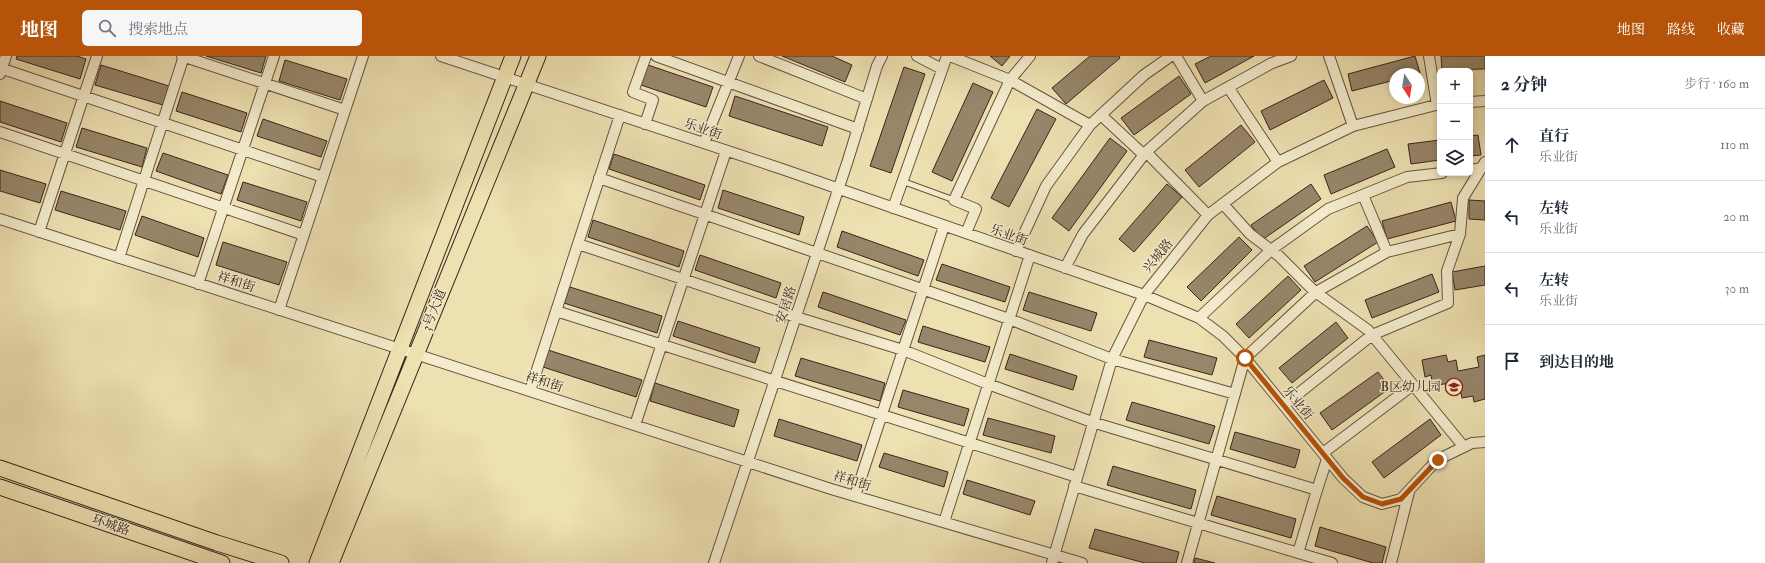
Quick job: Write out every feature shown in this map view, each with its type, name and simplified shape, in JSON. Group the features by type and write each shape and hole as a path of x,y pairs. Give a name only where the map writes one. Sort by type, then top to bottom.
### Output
{"main road":[{"name":"3号大道","path":"317,563 513,56"},
{"name":"3号大道","path":"331,563 538,56"},
{"path":"0,468 217,543 281,563"},
{"name":"环城路","path":"0,487 222,563"}],"street":[{"path":"6,56 1,70 84,96 323,176"},
{"path":"39,232 97,56"},
{"path":"119,258 184,56 345,110"},
{"path":"198,284 274,56"},
{"path":"279,310 363,56"},
{"name":"乐业街","path":"442,56 839,189 1144,295 1199,318 1223,336 1245,358 1343,478 1363,497 1382,504 1401,499 1438,460 1472,443 1485,442"},
{"path":"645,124 653,100 633,92 646,56"},
{"path":"656,56 858,129"},
{"path":"704,143 739,56"},
{"path":"760,56 867,99"},
{"name":"安居路","path":"714,563 839,189 877,66 882,56"},
{"path":"917,56 942,69"},
{"path":"893,208 947,56"},
{"path":"950,56 1010,80 1090,125"},
{"path":"966,233 976,209 954,200 1010,80 1030,56"},
{"path":"1016,251 1046,186 1090,125 1144,74 1171,56"},
{"path":"1176,56 1203,101"},
{"path":"1065,268 1083,234 1145,154 1203,101 1280,58 1291,56"},
{"path":"1329,56 1353,126"},
{"path":"1429,56 1437,99"},
{"path":"1228,87 1278,162"},
{"path":"1473,102 1485,101"},
{"name":"兴城路","path":"1053,559 1092,422 1112,359 1144,295 1208,215 1278,162 1353,126 1437,104"},
{"path":"530,391 620,115"},
{"path":"1101,115 1145,154 1208,215"},
{"path":"0,132 304,235"},
{"path":"635,425 726,151"},
{"path":"1473,169 1484,165"},
{"path":"1284,405 1372,335 1448,303 1447,271 1460,234 1463,198 1484,165"},
{"path":"1199,318 1271,250 1328,209 1407,177 1437,174"},
{"path":"599,178 924,289 1009,319 1112,359 1235,394"},
{"path":"1363,195 1387,252"},
{"path":"1223,204 1250,234 1271,250 1316,292 1368,330 1464,447"},
{"name":"祥和街","path":"0,219 399,350 416,354 855,496 944,522 1053,559 1082,563"},
{"path":"855,496 944,226"},
{"path":"1187,563 1245,358 1316,292 1387,252 1460,234"},
{"path":"578,244 796,317 903,350 988,384 1092,422 1317,490"},
{"path":"944,522 1030,256"},
{"path":"556,311 969,443 1075,482 1198,523 1332,563"},
{"path":"1298,553 1317,490 1325,456 1413,385"},
{"path":"1391,563 1409,490"}],"lane":[{"path":"902,181 954,200"}],"building":[{"path":"17,56 77,56 86,59 80,79 16,59"},
{"path":"206,56 266,56 261,73"},
{"path":"782,56 832,56 852,65 845,82"},
{"path":"990,56 1010,56 1002,66"},
{"path":"1090,56 1119,56 1120,58 1066,104 1052,88"},
{"path":"1211,56 1254,56 1205,83 1195,64"},
{"path":"1415,56 1419,68 1389,68 1389,82 1352,91 1348,74"},
{"path":"1441,56 1485,56 1485,69 1442,68"},
{"path":"285,60 347,79 340,100 279,81"},
{"path":"101,65 169,86 163,105 95,85"},
{"path":"648,65 713,87 706,107 641,85"},
{"path":"904,67 925,74 891,173 870,166"},
{"path":"1179,76 1191,94 1134,135 1121,118"},
{"path":"1324,80 1333,98 1270,130 1261,111"},
{"path":"973,83 993,92 952,181 932,172"},
{"path":"182,92 247,113 241,132 176,111"},
{"path":"735,96 828,127 822,146 729,116"},
{"path":"0,101 67,123 61,142 0,122"},
{"path":"1037,109 1056,119 1009,207 991,198"},
{"path":"263,119 327,141 321,157 257,136"},
{"path":"1241,125 1255,142 1199,187 1185,170"},
{"path":"82,128 147,148 142,167 76,147"},
{"path":"1478,135 1481,155 1473,156 1473,136"},
{"path":"1110,138 1127,151 1069,231 1052,218"},
{"path":"1437,140 1437,160 1411,164 1408,144"},
{"path":"1387,149 1395,167 1331,194 1324,175"},
{"path":"163,153 228,175 221,194 156,171"},
{"path":"614,154 705,185 700,200 609,169"},
{"path":"0,170 46,184 40,203 0,191"},
{"path":"243,182 307,202 301,221 237,200"},
{"path":"1167,184 1182,197 1134,252 1119,239"},
{"path":"1311,184 1321,199 1262,240 1251,225"},
{"path":"723,190 804,217 799,235 718,208"},
{"path":"61,191 126,211 120,230 55,210"},
{"path":"1469,200 1485,201 1485,220 1469,219"},
{"path":"1451,202 1456,221 1387,239 1382,221"},
{"path":"142,216 204,238 198,257 135,235"},
{"path":"593,220 684,251 679,267 588,237"},
{"path":"1367,226 1378,242 1315,282 1304,266"},
{"path":"842,231 924,260 918,276 837,247"},
{"path":"1239,237 1252,250 1201,301 1187,287"},
{"path":"223,242 287,262 279,285 216,265"},
{"path":"700,255 781,283 776,298 695,270"},
{"path":"942,264 1010,287 1005,302 936,280"},
{"path":"1485,266 1485,285 1455,290 1452,272"},
{"path":"1432,274 1439,292 1372,318 1365,300"},
{"path":"1288,276 1301,290 1249,338 1236,324"},
{"path":"570,287 662,316 657,333 564,303"},
{"path":"823,292 906,320 900,335 818,307"},
{"path":"1029,292 1097,313 1091,331 1023,310"},
{"path":"678,321 760,348 755,363 673,336"},
{"path":"1336,322 1348,338 1292,383 1279,368"},
{"path":"923,326 990,347 985,362 918,342"},
{"path":"1149,340 1217,358 1212,375 1144,357"},
{"path":"548,350 642,380 636,397 543,367"},
{"path":"1010,354 1077,376 1073,390 1005,369"},
{"path":"1446,355 1448,362 1456,360 1458,371 1479,367 1477,357 1485,355 1485,399 1474,402 1473,396 1462,398 1461,393 1451,394 1449,383 1433,386 1431,375 1425,377 1422,360"},
{"path":"801,358 885,383 880,401 795,376"},
{"path":"1378,372 1390,388 1332,430 1320,413"},
{"path":"655,383 739,410 734,427 650,401"},
{"path":"903,390 969,409 964,426 898,407"},
{"path":"1132,402 1215,426 1209,444 1126,420"},
{"path":"988,418 1055,436 1051,453 983,435"},
{"path":"779,419 862,445 857,461 774,436"},
{"path":"1430,419 1441,435 1384,478 1372,462"},
{"path":"1235,432 1300,450 1295,468 1230,449"},
{"path":"884,453 948,472 944,487 879,467"},
{"path":"1113,466 1196,490 1191,509 1107,485"},
{"path":"967,480 1035,501 1030,515 963,494"},
{"path":"1217,496 1296,519 1291,538 1211,515"},
{"path":"1320,527 1386,547 1382,563 1373,563 1315,546"},
{"path":"1095,529 1179,552 1176,563 1145,563 1089,548"},
{"path":"1195,558 1215,563 1194,563"}],"place":[{"name":"B区幼儿园","path":"1454,387"}],"route":[{"path":"1245,358 1343,478 1363,497 1382,504 1401,499 1438,460"}]}
